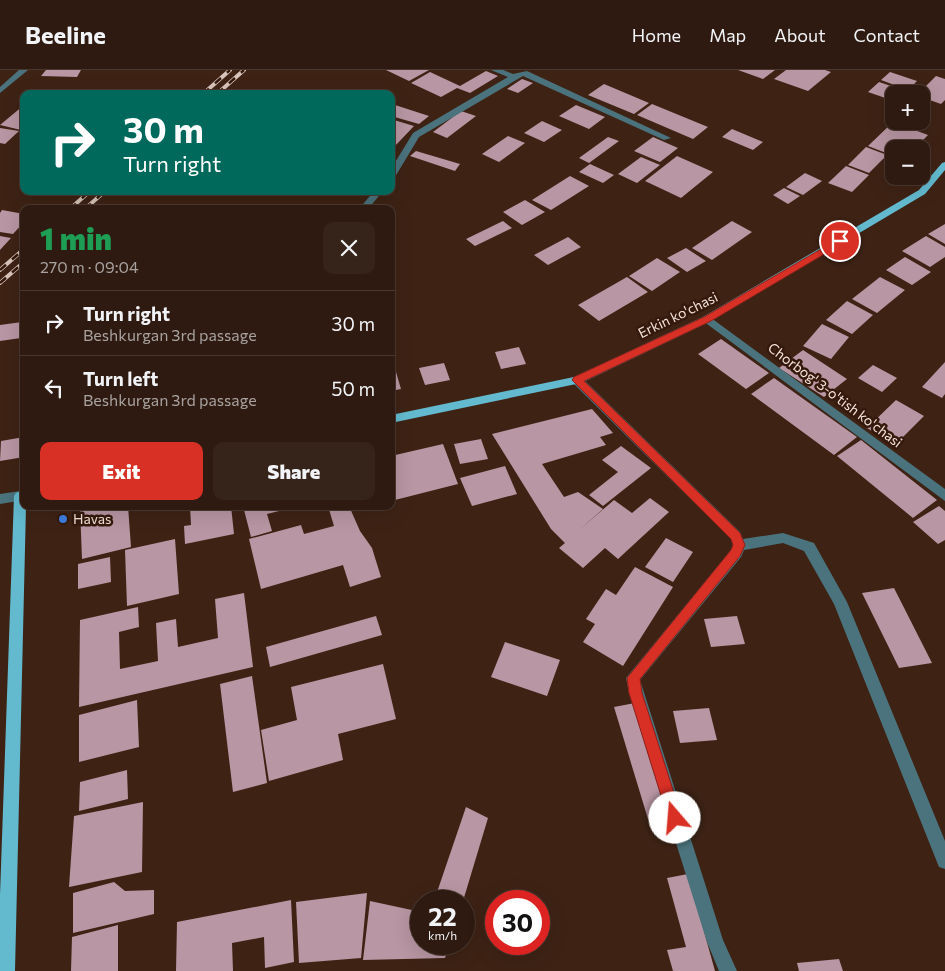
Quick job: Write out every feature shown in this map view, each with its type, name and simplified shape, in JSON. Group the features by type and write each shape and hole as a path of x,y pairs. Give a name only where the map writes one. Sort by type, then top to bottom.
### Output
{"main road":[{"name":"Erkin ko'chasi","path":"395,418 577,380 707,319 922,192 945,166"},
{"path":"6,971 22,510"}],"street":[{"path":"0,91 24,70"},
{"path":"495,70 513,76 524,73 667,138"},
{"path":"395,170 416,135 524,70"},
{"path":"367,205 375,195"},
{"name":"Chorbog' 3-o'tish ko'chasi","path":"707,319 945,496"},
{"path":"577,380 736,536 739,545 736,553 634,678 636,693 715,942 728,971"},
{"path":"0,499 20,496"},
{"path":"739,545 783,538 808,547 840,602 945,861"}],"building":[{"path":"46,70 81,70 77,77 41,76"},
{"path":"386,70 429,70 409,81"},
{"path":"738,70 775,70 763,79"},
{"path":"786,70 825,70 831,72 808,91 774,79"},
{"path":"486,71 498,76 470,93 457,88 441,97 411,83 430,72 460,86"},
{"path":"890,72 917,81 913,85 894,85 881,80"},
{"path":"936,76 945,79 945,100 941,104 930,100 930,85 927,85"},
{"path":"522,79 533,83 518,93 507,89"},
{"path":"879,82 888,85 885,85 885,98 868,92"},
{"path":"604,84 649,103 634,114 588,95"},
{"path":"652,104 708,127 693,139 637,115"},
{"path":"395,105 429,116 419,124 395,117"},
{"path":"576,105 605,117 589,129 559,116"},
{"path":"20,108 20,130 0,125"},
{"path":"461,111 476,116 447,138 433,132"},
{"path":"395,120 414,126 395,146"},
{"path":"542,121 562,130 544,142 524,133"},
{"path":"0,128 19,131 5,144 0,143"},
{"path":"732,129 763,142 753,150 722,137"},
{"path":"885,130 915,130 928,135 923,140 885,140 885,153 868,146"},
{"path":"508,136 525,143 499,162 482,154"},
{"path":"608,137 619,141 589,163 579,158"},
{"path":"653,137 678,148 660,162 634,151"},
{"path":"866,147 885,154 885,157 869,173 848,165"},
{"path":"416,151 460,164 455,171 410,156"},
{"path":"677,156 713,172 681,198 645,181"},
{"path":"641,157 660,165 637,183 618,174"},
{"path":"590,164 614,175 603,183 579,172"},
{"path":"846,166 869,175 852,192 828,183"},
{"path":"805,173 822,181 803,195 786,187"},
{"path":"570,176 589,186 551,210 532,200"},
{"path":"784,188 800,196 788,204 773,195"},
{"path":"525,200 545,212 522,225 503,212"},
{"path":"2,210 20,213 20,226 13,234 0,232 0,213"},
{"path":"503,221 512,228 475,246 466,239"},
{"path":"732,221 752,232 712,260 692,248"},
{"path":"945,224 945,244 928,234"},
{"path":"0,236 11,238 0,250"},
{"path":"926,236 945,247 945,257 930,267 902,251"},
{"path":"568,237 581,247 548,265 534,255"},
{"path":"686,248 706,261 687,272 667,258"},
{"path":"905,257 931,272 912,285 886,270"},
{"path":"657,258 680,272 652,291 629,276"},
{"path":"627,277 648,292 599,321 578,305"},
{"path":"880,277 905,290 877,313 852,299"},
{"path":"847,301 873,315 852,334 826,320"},
{"path":"20,322 20,338 0,341 0,325"},
{"path":"822,324 849,337 831,359 803,346"},
{"path":"721,339 769,373 746,389 698,354"},
{"path":"519,347 526,364 501,369 495,352"},
{"path":"803,350 847,379 824,397 779,368"},
{"path":"945,362 945,394 942,398 922,387"},
{"path":"444,363 450,380 425,385 419,368"},
{"path":"873,365 897,378 882,392 858,378"},
{"path":"395,372 401,389 395,390"},
{"path":"774,378 857,437 834,455 751,394"},
{"path":"896,400 924,416 895,445 867,428"},
{"path":"592,409 613,433 600,437 606,445 542,464 564,497 578,492 603,509 578,531 614,500 632,513 650,498 669,512 618,559 605,548 583,568 559,548 565,543 551,529 492,434"},
{"path":"20,438 20,458 0,461 1,441"},
{"path":"481,439 488,459 460,464 454,444"},
{"path":"861,440 937,500 913,518 837,456"},
{"path":"443,444 458,484 395,500 395,455"},
{"path":"621,446 651,468 603,506 589,495 618,472 602,460"},
{"path":"505,466 517,494 472,506 460,478"},
{"path":"939,506 945,511 945,540 938,544 913,522"},
{"path":"80,510 128,510 131,547 82,559"},
{"path":"190,510 231,510 234,534 185,544 184,526 191,525"},
{"path":"244,510 283,510 267,514 272,531 251,537"},
{"path":"329,510 351,510 360,531 372,548 381,577 350,587 343,565 261,589 249,539 301,525 304,534 334,526"},
{"path":"666,538 693,552 673,582 645,567"},
{"path":"175,539 179,594 127,606 125,550"},
{"path":"110,557 111,582 78,589 78,564"},
{"path":"635,567 673,587 623,666 583,642 595,624 586,619 606,589 616,595"},
{"path":"894,588 932,663 899,668 862,593"},
{"path":"244,593 253,667 79,707 80,620 138,607 139,627 119,632 120,669 158,661 156,623 176,619 178,647 218,638 215,599"},
{"path":"376,616 382,635 270,667 266,647"},
{"path":"737,616 745,644 711,647 704,619"},
{"path":"505,642 560,660 547,696 491,677"},
{"path":"383,664 396,719 338,734 343,760 269,781 261,730 297,720 291,687"},
{"path":"252,676 267,783 233,792 220,684"},
{"path":"137,700 139,747 79,762 79,715"},
{"path":"635,703 670,814 648,819 614,707"},
{"path":"709,708 717,740 680,743 673,711"},
{"path":"127,770 128,799 79,811 80,782"},
{"path":"143,802 142,872 69,887 74,816"},
{"path":"466,807 488,818 466,890 438,890"},
{"path":"688,874 715,971 673,971 667,950 686,947 667,878"},
{"path":"114,882 125,891 154,890 154,914 73,933 73,893"},
{"path":"367,893 361,958 299,963 296,902"},
{"path":"291,900 294,962 265,968 264,937 232,943 233,971 176,971 177,922"},
{"path":"370,901 410,910 410,955 446,955 445,958 363,960"},
{"path":"118,925 118,971 71,971 72,937"},
{"path":"839,959 843,971 799,971 797,963"}],"railway":[{"path":"208,90 230,70"},
{"path":"222,90 244,70"},
{"path":"74,205 86,195"},
{"path":"89,205 101,195"},
{"path":"0,270 20,252"},
{"path":"0,283 20,266"}],"place":[{"name":"Havas","path":"63,519"}],"route":[{"path":"675,818 636,693 634,678 736,553 739,545 736,536 577,380 707,319 840,241"}]}
